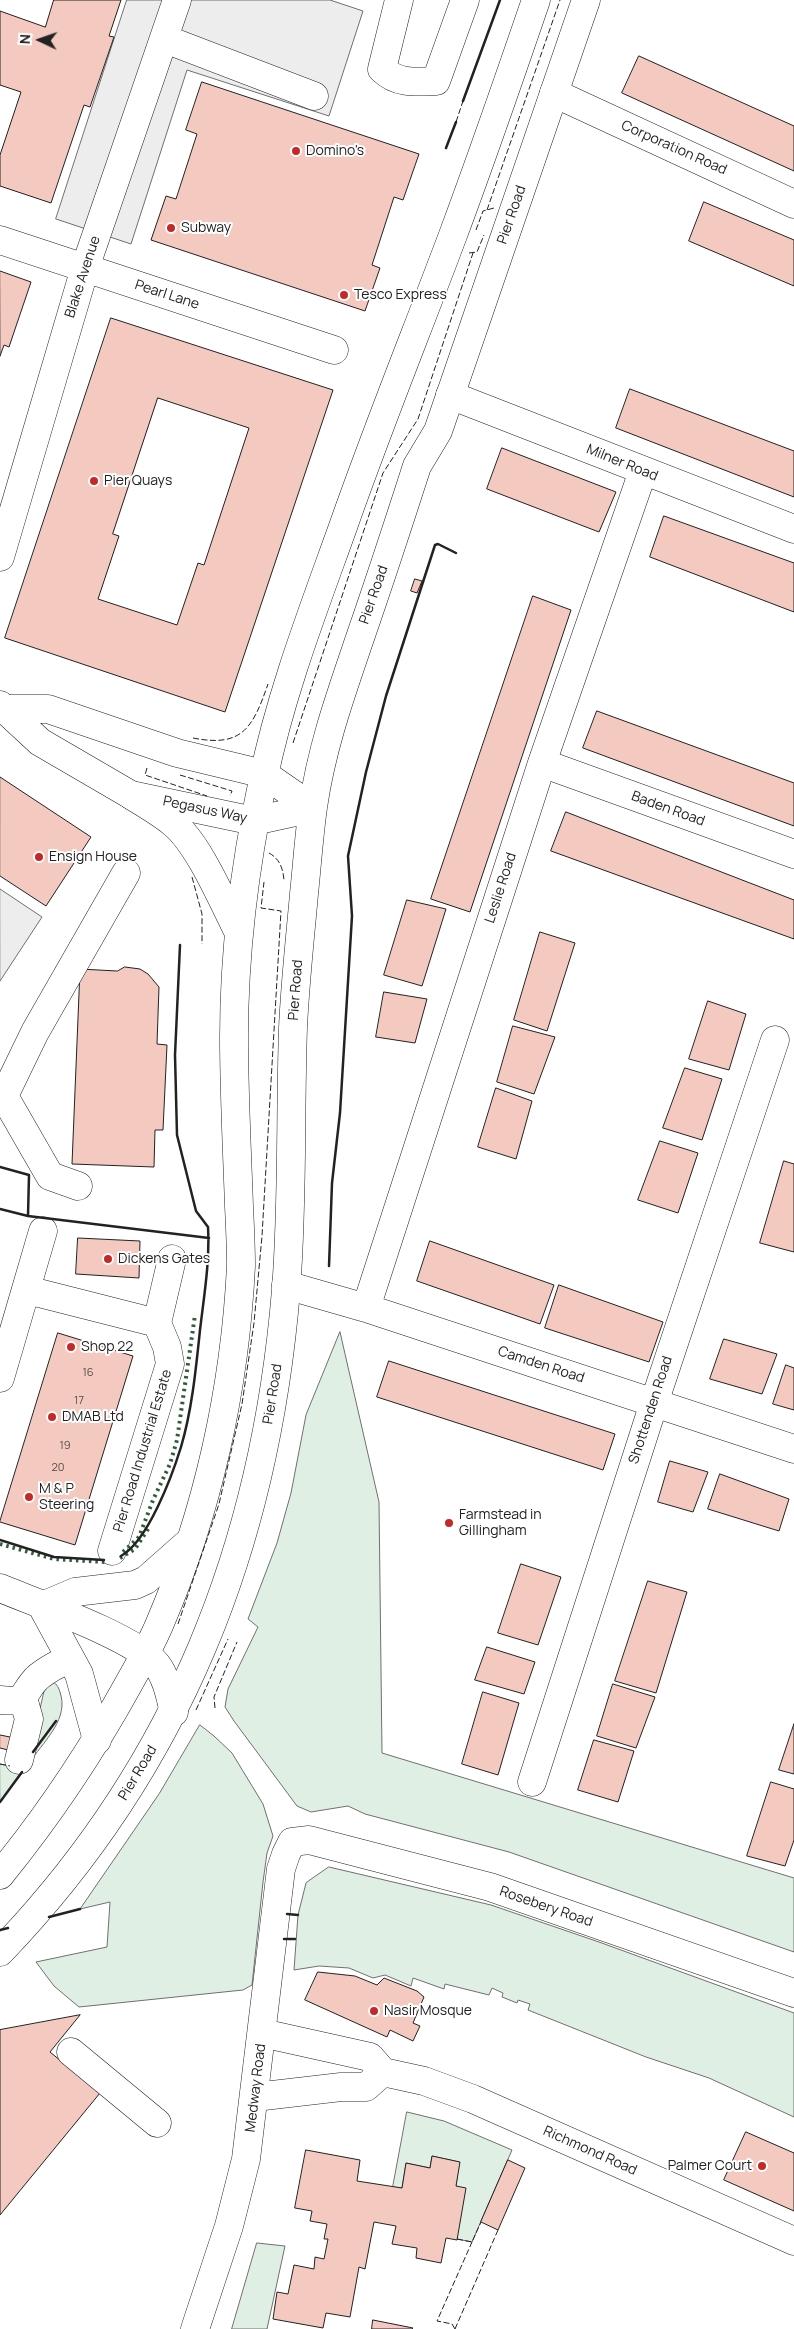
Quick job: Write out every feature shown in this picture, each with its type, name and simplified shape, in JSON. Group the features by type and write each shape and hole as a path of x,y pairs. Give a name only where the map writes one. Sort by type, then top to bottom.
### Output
{"street":[{"name":"Blake Avenue","path":"0,557 84,268 176,0"},
{"path":"399,0 382,69 390,77 412,83 436,81 465,0"},
{"path":"0,1875 53,1804 97,1740 145,1653 159,1626 189,1542 209,1477 230,1371 241,1264 234,1030 247,861 264,774 274,733 297,658 374,440 458,223 536,0"},
{"name":"Pier Road","path":"0,1952 34,1917 59,1887 113,1813 174,1712 220,1606 248,1516 270,1418 279,1363 286,1285 295,981 313,808 327,736 418,466 438,431 586,0"},
{"path":"164,39 314,96"},
{"name":"Corporation Road","path":"554,93 794,204"},
{"name":"Pearl Lane","path":"0,240 334,350"},
{"name":"Milner Road","path":"450,395 794,529"},
{"name":"Leslie Road","path":"366,1308 542,763 643,471"},
{"name":"Pegasus Way","path":"3,707 48,709 177,753 264,774 313,808"},
{"name":"Pegasus Way","path":"3,707 40,742 131,795 254,821 313,808"},
{"name":"Baden Road","path":"542,763 794,854"},
{"path":"131,795 173,823 183,833 240,933"},
{"path":"78,1186 50,1176 2,1096 35,1032 126,872"},
{"name":"Shottenden Road","path":"532,1782 654,1403 775,1040"},
{"path":"0,1378 43,1231"},
{"path":"27,1290 157,1323 172,1259"},
{"name":"Camden Road","path":"286,1285 366,1308 794,1449"},
{"name":"Pier Road Industrial Estate","path":"112,1551 170,1364 167,1347 157,1323"},
{"path":"42,1606 76,1592 135,1585 146,1580 189,1542"},
{"path":"0,1588 108,1634 145,1653 158,1666 167,1684 174,1712"},
{"path":"42,1606 79,1674 97,1740"},
{"path":"20,1760 29,1719 12,1699 36,1679 69,1658"},
{"name":"Rosebery Road","path":"292,1842 309,1840 490,1887 794,1993"},
{"name":"Medway Road","path":"195,2329 229,2226 246,2159 255,2097 281,1869 292,1842"},
{"name":"Richmond Road","path":"262,2033 370,2057 383,2072 424,2081 473,2099 794,2241"},
{"path":"70,2052 157,2124"},
{"path":"255,2097 366,2087 383,2072"}],"green space":[{"path":"340,1332 379,1502 382,1753 794,1878 794,1952 509,1852 365,1814 348,1806 311,1812 297,1806 234,1721 225,1707 228,1689 258,1627 248,1619 277,1543 291,1493 306,1415"},
{"path":"51,1681 57,1685 60,1692 61,1711 55,1728 32,1759 29,1758 44,1691"},
{"path":"200,1725 232,1753 263,1804 273,1836 267,1853 252,1985 243,1990 79,2007 54,1986 36,1962 107,1947 110,1902 80,1909 159,1794"},
{"path":"0,1764 25,1769 0,1802"},
{"path":"329,1867 491,1905 794,2013 794,2117 709,2078 646,2057 528,2010 530,2004 518,2000 517,2003 502,1997 503,1993 492,1988 489,1995 445,1984 444,1989 413,1978 411,1986 385,1975 373,1978 349,1968 319,1966 294,1970 298,1915 306,1883"},
{"path":"407,2112 444,2121 512,2150 472,2242 457,2239 456,2186 459,2162 432,2156 430,2168 406,2163 402,2188 393,2187"},
{"path":"257,2243 285,2246 267,2329 232,2329"}],"shaded area":[{"path":"127,0 330,0 363,11 329,116 187,70 131,244 56,219"},
{"path":"0,889 42,917 0,981"}],"building":[{"path":"54,0 121,0 109,36 114,37 90,107 84,105 51,203 0,186 0,155 21,92 0,85 0,11 45,27"},
{"path":"639,56 794,126 794,171 622,93"},
{"path":"202,82 419,154 403,200 394,197 372,265 380,268 365,311 151,240 166,196 176,199 197,134 186,130"},
{"path":"704,202 794,240 794,286 689,241"},
{"path":"0,271 31,282 9,347 4,345 0,356"},
{"name":"Pier Quays","path":"111,318 333,390 225,712 5,638","holes":["158,398 249,428 204,565 198,563 177,625 98,599 119,536 113,534"]},
{"path":"630,389 794,451 794,497 616,428"},
{"path":"502,448 616,492 599,532 487,489"},
{"path":"664,516 794,563 794,612 650,557"},
{"path":"415,579 422,581 417,593 411,591"},
{"path":"533,596 571,610 470,912 431,899"},
{"path":"597,711 794,783 794,826 583,748"},
{"name":"Ensign House","path":"0,777 91,837 46,906 0,876"},
{"path":"566,812 794,900 794,939 551,851"},
{"path":"407,900 446,909 422,986 384,975"},
{"path":"540,932 575,943 547,1031 514,1020"},
{"path":"125,967 140,969 148,974 159,987 157,1044 167,1045 163,1130 155,1130 154,1167 72,1164 80,969 117,971"},
{"path":"384,992 427,999 415,1043 376,1037"},
{"path":"708,1001 746,1014 729,1070 689,1059"},
{"path":"513,1026 555,1037 534,1094 497,1082"},
{"path":"685,1068 722,1079 702,1140 663,1128"},
{"path":"496,1088 532,1101 516,1159 478,1147"},
{"path":"660,1141 698,1153 678,1213 638,1200"},
{"path":"784,1161 794,1164 794,1252 760,1243"},
{"path":"78,1238 140,1241 139,1278 76,1274"},
{"path":"430,1241 554,1285 540,1324 417,1281"},
{"path":"559,1285 663,1322 649,1362 545,1328"},
{"path":"58,1333 133,1356 75,1545 0,1522"},
{"path":"724,1339 777,1354 762,1394 710,1379"},
{"path":"389,1361 615,1434 603,1470 377,1397"},
{"path":"786,1365 794,1368 794,1410 773,1404"},
{"path":"670,1461 708,1472 693,1512 658,1502"},
{"path":"720,1474 789,1499 779,1531 708,1509"},
{"path":"521,1564 561,1577 538,1645 498,1633"},
{"path":"648,1581 687,1592 656,1693 615,1681"},
{"path":"487,1647 535,1662 524,1694 475,1680"},
{"path":"613,1684 655,1697 636,1748 597,1736"},
{"path":"483,1692 519,1703 498,1775 462,1764"},
{"path":"794,1724 794,1774 779,1770"},
{"path":"0,1735 15,1738 12,1751 0,1748"},
{"path":"594,1740 634,1751 618,1802 578,1790"},
{"path":"771,1782 794,1789 794,1840 785,1866 747,1856"},
{"name":"Nasir Mosque","path":"318,1972 355,1976 377,1985 384,1978 417,1991 424,1997 413,2023 420,2026 413,2041 390,2030 387,2037 305,2000"},
{"path":"80,2015 50,2052 100,2093 0,2215 0,2030"},
{"name":"Palmer Court","path":"746,2132 794,2153 794,2211 724,2180"},
{"path":"306,2150 360,2160 357,2181 402,2188 406,2163 430,2168 432,2156 460,2162 456,2186 466,2188 457,2240 446,2238 441,2263 416,2258 417,2248 392,2244 396,2226 374,2222 365,2269 359,2267 350,2317 326,2313 323,2328 273,2319 277,2292 288,2294 294,2265 314,2269 315,2257 324,2259 328,2239 324,2239 327,2224 310,2221 312,2211 295,2208"},
{"path":"508,2160 525,2168 498,2230 481,2222"},
{"path":"373,2320 413,2328 372,2329"}],"hedge":[{"path":"123,1552 139,1537 153,1500 170,1464 177,1440 195,1315"},
{"path":"120,1558 135,1549 150,1526"},
{"path":"0,1544 54,1559 106,1562"}],"fence":[{"path":"487,210 560,0"},
{"path":"456,122 463,101"},
{"path":"476,230 483,211 494,208"},
{"path":"469,253 477,252 484,235"},
{"path":"293,743 383,473 418,419 473,253"},
{"path":"193,738 224,740 235,737 244,731 257,712 268,684"},
{"path":"147,768 145,775 207,796"},
{"path":"180,775 232,791 230,796"},
{"path":"269,853 276,858 280,865 284,880"},
{"path":"192,877 202,914 202,944"},
{"path":"178,1624 219,1504 242,1404 254,1323 262,1236 281,911 261,908 264,882"},
{"path":"196,1710 228,1639"},
{"path":"215,1708 214,1697 237,1642"},
{"path":"0,1764 10,1766"},
{"path":"457,2239 472,2242 481,2222"},
{"path":"455,2329 498,2230"},
{"path":"455,2329 452,2324 437,2321 472,2242"}],"wall":[{"path":"463,101 500,0"},
{"path":"446,148 456,122"},
{"path":"329,1266 332,1183 340,1113 352,916 348,856 366,772 386,696 435,545 438,544 456,553"},
{"path":"121,1556 140,1537 158,1507 181,1447 193,1389 206,1278 208,1227 196,1211 177,1135 175,1055 180,945"},
{"path":"0,1167 29,1175 28,1216"},
{"path":"0,1209 28,1216 209,1238"},
{"path":"0,1540 54,1557 104,1560"},
{"path":"33,1752 56,1721"},
{"path":"0,1802 22,1772"},
{"path":"49,1917 80,1909"},
{"path":"287,1914 298,1915"},
{"path":"0,1930 8,1928"},
{"path":"284,1939 295,1939"}],"place":[{"name":"Domino's","path":"296,151"},
{"name":"Subway","path":"171,228"},
{"name":"Tesco Express","path":"344,295"},
{"name":"Pier Quays","path":"94,481"},
{"name":"Ensign House","path":"39,857"},
{"name":"Dickens Gates","path":"108,1259"},
{"name":"Shop 22","path":"71,1347"},
{"name":"DMAB Ltd","path":"52,1417"},
{"name":"M & P Steering","path":"29,1497"},
{"name":"Farmstead in Gillingham","path":"449,1523"},
{"name":"Nasir Mosque","path":"374,2011"},
{"name":"Palmer Court","path":"762,2166"}]}
